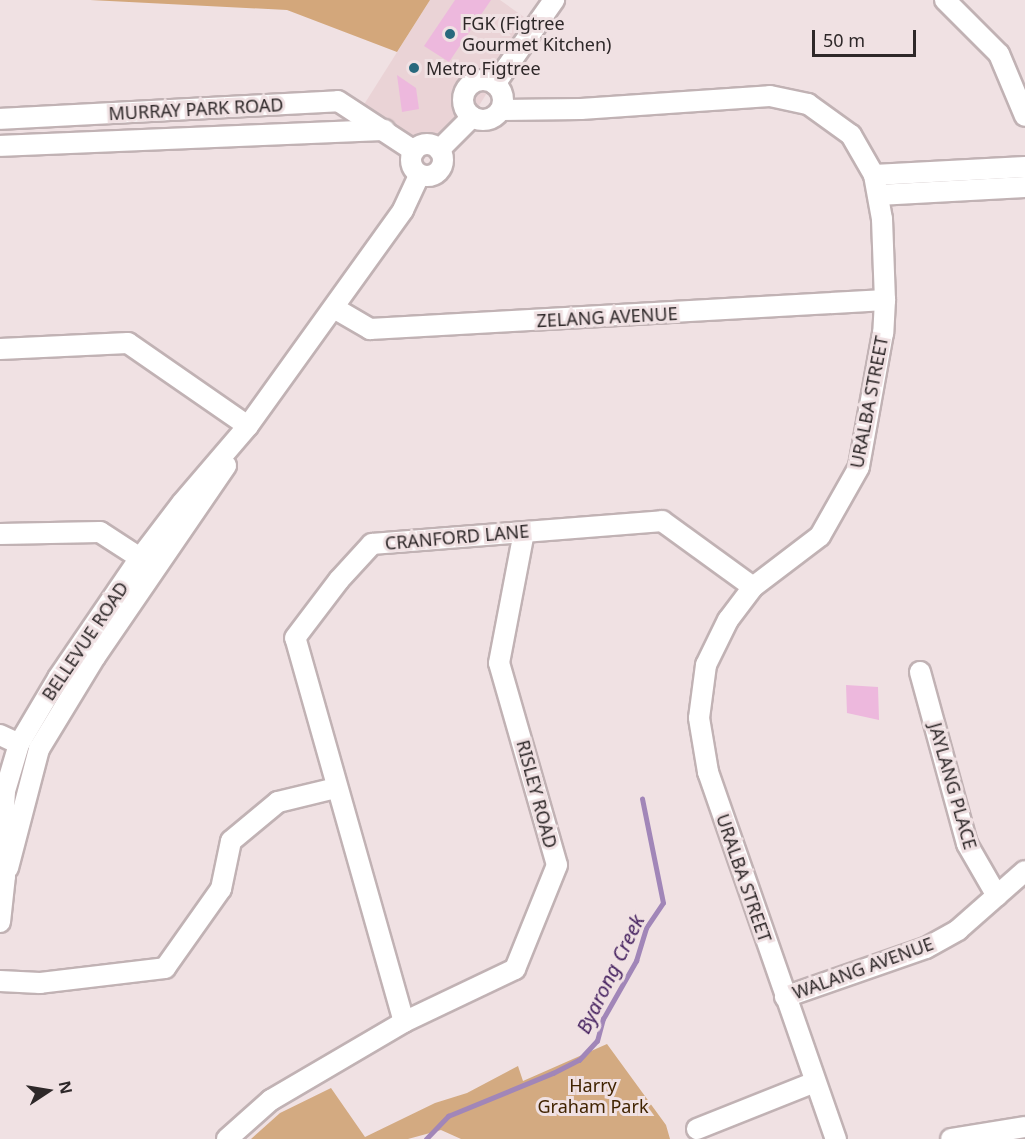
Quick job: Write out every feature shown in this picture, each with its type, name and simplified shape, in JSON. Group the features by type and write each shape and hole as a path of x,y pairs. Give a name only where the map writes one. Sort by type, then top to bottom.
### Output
{"street":[{"path":"495,84 554,0"},
{"path":"945,0 999,54 1025,116"},
{"path":"482,80 495,84 503,96 501,110 485,121 472,117 464,106 469,86 482,80"},
{"name":"URALBA STREET","path":"501,110 580,109 770,96 808,104 851,135 874,175 878,195 885,300 884,333 859,467 820,536 753,587 728,621 706,665 699,718 708,772 836,1139"},
{"name":"MURRAY PARK ROAD","path":"0,119 338,101 414,151"},
{"path":"168,110 168,137"},
{"path":"439,150 472,117"},
{"name":"MURRAY PARK ROAD","path":"0,146 168,137 385,130"},
{"path":"426,144 439,150 441,166 431,175 419,176 411,162 414,151 426,144"},
{"path":"874,175 1025,167"},
{"name":"BELLEVUE ROAD","path":"5,876 2,839 5,791 19,744 58,678 140,558 182,502 244,432 334,308 403,210 419,176"},
{"path":"878,195 1025,187"},
{"name":"ZELANG AVENUE","path":"334,308 370,329 885,300"},
{"path":"0,349 128,343 244,432"},
{"name":"BELLEVUE ROAD","path":"1,915 5,876 39,749 95,657 230,461 244,432"},
{"name":"CRANFORD LANE","path":"404,1022 295,638 372,544 662,521 753,587"},
{"path":"0,534 100,532 140,558"},
{"name":"RISLEY ROAD","path":"227,1139 271,1100 404,1022 515,969 557,865 499,663 524,532"},
{"name":"JAYLANG PLACE","path":"920,672 967,844 997,896"},
{"path":"0,735 19,744"},
{"path":"0,981 40,983 165,968 220,888 231,841 278,802 336,788"},
{"name":"WALANG AVENUE","path":"785,997 926,948 958,930 1025,871"},
{"path":"697,1129 815,1082"},
{"path":"951,1139 1025,1127"}],"shaded area":[{"path":"90,0 430,0 397,52 287,10"},
{"path":"430,0 500,0 531,22 472,117 432,145 421,145 358,114"}],"green space":[{"name":"Harry Graham Park","path":"607,1044 666,1125 670,1139 461,1139 441,1130 408,1139 251,1139 280,1113 331,1088 365,1137 435,1103 467,1093 518,1066 523,1081"}],"building":[{"name":"FGK (Figtree Gourmet Kitchen)","path":"455,0 491,0 449,62 424,46"},
{"path":"397,75 416,88 419,109 402,112"},
{"path":"846,685 878,687 879,720 847,713"}],"waterway":[{"name":"Byarong Creek","path":"426,1139 448,1116 579,1060 597,1041 603,1019 636,961 646,928 663,903 642,799"}],"place":[{"name":"FGK (Figtree Gourmet Kitchen)","path":"450,34"},
{"name":"Metro Figtree","path":"414,68"}]}
